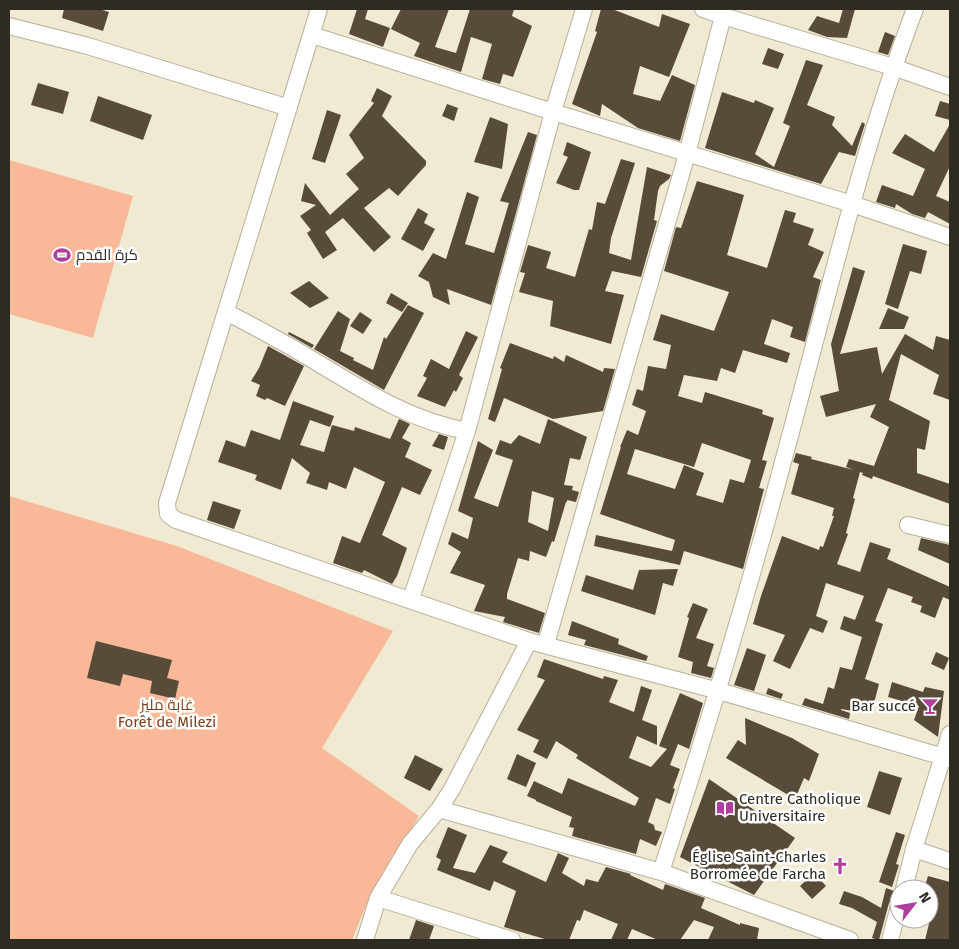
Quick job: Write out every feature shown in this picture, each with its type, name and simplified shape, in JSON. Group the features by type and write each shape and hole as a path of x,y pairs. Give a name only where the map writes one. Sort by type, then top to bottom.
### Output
{"street":[{"path":"319,9 168,503 168,514 176,520 528,640 719,691 947,758"},
{"path":"411,599 467,431 553,112 584,9"},
{"path":"703,9 893,67 950,87"},
{"path":"661,872 719,691 852,204 893,67 915,9"},
{"path":"546,644 687,154 723,16"},
{"path":"9,26 88,46 289,108"},
{"path":"312,35 687,154 852,204 950,237"},
{"path":"226,312 380,399 423,419 446,427 467,431"},
{"path":"908,525 950,535"},
{"path":"365,940 378,898 410,844 439,809 461,774 528,640"},
{"path":"906,879 914,848 947,758 950,734"},
{"path":"439,809 661,872 850,940"},
{"path":"914,848 950,861"},
{"path":"378,898 512,940"}],"green space":[{"name":"كرة القدم","path":"9,160 133,196 93,338 9,314"},
{"name":"غابة مليز Forêt de Milezi","path":"9,496 177,546 393,631 322,748 419,816 368,901 352,940 9,940"}],"building":[{"path":"64,9 99,9 109,12 103,31 62,18"},
{"path":"357,9 368,9 365,19 390,28 383,47 349,34"},
{"path":"401,9 449,9 435,47 456,53 470,9 514,9 512,16 532,26 513,77 503,74 500,84 482,79 492,44 471,37 461,72 414,56 420,43 391,29"},
{"path":"601,9 612,9 659,27 662,14 690,24 669,77 640,66 633,94 660,101 672,75 695,85 680,141 638,128 602,104 600,116 572,104 597,32 595,31"},
{"path":"843,9 855,9 847,38 827,37 808,30 817,16 839,23"},
{"path":"885,32 895,36 888,55 878,52"},
{"path":"768,48 784,54 778,69 762,64"},
{"path":"806,60 823,65 807,105 835,117 832,125 852,146 862,122 865,124 855,156 839,152 821,184 705,148 722,92 754,103 755,100 774,108 755,154 774,167 790,126 783,123"},
{"path":"38,83 69,92 63,114 31,105"},
{"path":"377,88 392,96 382,116 426,161 426,165 398,196 389,188 364,208 391,237 374,252 343,218 325,232 337,250 323,259 307,233 311,230 300,216 316,205 301,201 305,183 330,215 359,189 346,174 364,158 349,135 374,103 371,101"},
{"path":"98,96 152,115 143,140 90,121"},
{"path":"940,101 950,104 950,120 935,116"},
{"path":"447,104 458,108 454,121 442,116"},
{"path":"327,110 341,115 325,163 312,159"},
{"path":"490,117 508,124 502,169 474,162"},
{"path":"950,124 950,166 936,196 950,202 950,224 928,212 925,218 912,214 896,204 895,208 876,202 882,185 913,196 925,169 892,153 905,134 934,152"},
{"path":"528,132 537,135 491,305 447,289 450,305 433,297 429,282 418,276 433,253 446,259 467,192 479,197 465,244 494,253 509,203 500,201"},
{"path":"567,142 591,152 579,190 556,183 568,157 563,155"},
{"path":"621,159 635,163 611,238 609,253 631,260 647,167 671,175 660,186 658,191 654,220 657,221 641,277 612,271 605,291 624,295 611,344 550,326 553,301 519,292 525,273 520,272 528,245 551,252 546,268 575,277 589,229 592,230 597,202 605,204"},
{"path":"697,181 744,195 727,255 767,268 785,210 796,213 793,222 814,229 808,245 824,252 813,277 821,280 805,342 790,337 793,327 772,319 764,344 790,353 787,363 743,350 735,373 721,368 717,381 684,375 678,396 702,403 705,392 763,410 762,414 774,418 762,460 767,461 759,488 764,489 743,569 684,551 680,565 594,546 596,535 672,551 675,540 600,514 627,430 638,435 646,411 632,405 637,389 643,391 648,366 666,369 671,345 653,340 661,314 714,331 729,292 664,271 676,227 681,228","holes":["702,443 751,460 744,483 730,479 723,503 696,495 704,473 684,465 675,489 627,474 635,449 694,467"]},
{"path":"418,208 428,214 424,223 435,229 423,251 401,239"},
{"path":"903,244 927,251 921,274 910,271 898,309 885,304"},
{"path":"853,267 865,271 840,354 877,347 882,374 905,334 933,350 936,336 950,340 950,400 933,394 939,375 901,354 889,400 930,421 925,450 917,448 917,473 950,484 950,504 873,476 872,479 862,475 863,473 860,472 846,533 848,534 837,564 860,572 870,542 891,549 887,559 950,587 950,600 943,597 935,618 920,612 922,606 911,602 913,597 888,588 875,621 883,624 865,679 879,684 873,707 861,704 859,712 841,709 850,713 849,719 802,705 805,698 823,704 828,687 834,689 840,667 852,670 862,637 840,629 844,616 855,620 864,596 826,583 816,616 828,621 823,633 810,628 790,669 773,661 785,635 753,624 782,536 819,550 820,546 823,547 834,516 832,516 834,508 791,494 799,464 793,462 796,453 812,457 811,459 854,470 846,467 849,459 874,466 889,427 870,417 876,404 826,417 820,396 839,391 831,344"},
{"path":"309,281 329,298 310,308 290,293"},
{"path":"391,293 408,303 402,312 386,303"},
{"path":"408,305 424,313 384,390 314,349 338,311 350,319 340,351 373,370 384,337 386,339"},
{"path":"888,308 909,317 904,329 879,329"},
{"path":"360,312 372,320 363,334 350,326"},
{"path":"466,331 478,337 459,375 463,378 445,407 417,396 427,378 423,376 431,359 449,369"},
{"path":"289,332 314,345 312,348 288,334"},
{"path":"510,343 553,359 554,356 564,362 566,355 603,372 604,368 615,369 603,411 553,419 504,398 495,422 488,419 502,369 500,368"},
{"path":"268,346 304,366 285,406 267,398 265,400 256,396 260,385 251,381 259,368"},
{"path":"293,401 334,416 330,427 310,420 300,445 324,452 332,425 354,431 355,427 390,439 399,419 410,424 402,438 411,443 405,457 432,470 420,495 402,487 382,535 407,548 397,576 392,584 364,570 362,573 333,563 342,536 360,543 385,482 354,467 346,489 329,482 327,490 306,483 310,473 292,458 281,490 255,480 257,475 218,462 226,440 245,447 251,430 280,440"},
{"path":"548,419 587,437 580,460 570,458 564,485 573,486 572,490 579,492 576,502 567,500 554,542 552,541 546,557 530,551 529,561 518,558 507,594 507,599 545,613 539,633 503,622 505,617 474,611 485,585 450,573 461,552 448,544 452,532 468,539 473,518 458,511 478,441 493,450 474,498 498,507 513,460 495,454 500,440 511,444 519,435 540,444","holes":["532,491 554,498 548,531 528,522"]},
{"path":"439,434 448,437 444,450 432,446"},
{"path":"213,501 241,510 234,529 207,520"},
{"path":"921,538 950,545 950,564 918,550"},
{"path":"678,569 673,586 663,583 655,615 581,591 586,575 633,590 639,570"},
{"path":"693,603 708,609 696,638 714,644 707,666 714,668 711,678 691,673 693,662 678,657 689,618 687,617"},
{"path":"572,621 619,639 618,644 648,656 646,661 584,645 586,640 568,635"},
{"path":"96,641 172,660 167,678 179,681 175,699 150,693 152,681 123,674 120,686 87,678"},
{"path":"747,648 766,655 754,691 734,685"},
{"path":"936,652 949,658 944,670 931,664"},
{"path":"544,659 603,679 604,676 618,680 609,702 634,712 641,686 652,690 642,720 657,726 657,745 637,736 629,758 651,767 667,749 659,746 680,693 703,703 689,749 678,744 670,765 680,769 673,788 675,789 670,804 656,798 648,822 654,825 655,830 662,832 656,846 640,839 636,854 572,836 574,828 569,827 572,817 527,796 534,781 562,794 568,778 635,806 639,798 576,758 578,755 556,741 547,759 533,752 539,740 517,730 545,680 537,677"},
{"name":"Bar succé","path":"892,682 923,692 925,687 944,691 938,737 914,720 919,706 888,697"},
{"path":"768,688 783,694 781,699 766,694"},
{"path":"745,718 792,738 819,754 809,781 804,778 795,799 726,758 738,740 746,745"},
{"path":"517,754 536,763 526,787 507,779"},
{"path":"415,755 443,769 430,791 404,778"},
{"path":"879,771 902,778 890,815 867,807"},
{"name":"Centre Catholique Universitaire","path":"709,779 795,838 754,895 680,857"},
{"path":"448,827 467,835 453,868 475,873 490,845 508,852 502,862 546,882 558,853 569,858 562,873 584,886 586,879 598,882 606,867 631,874 663,890 665,884 705,898 701,908 740,925 740,923 759,928 757,940 708,940 714,927 694,920 680,940 658,940 632,929 627,940 611,940 618,924 584,910 580,921 577,920 569,940 548,940 504,927 516,891 494,881 490,891 437,870 441,860 436,857"},
{"path":"896,832 905,835 896,864 899,865 895,879 889,879 889,886 879,882"},
{"path":"814,873 826,886 812,899 800,886"},
{"path":"928,876 939,879 927,879"},
{"path":"939,879 950,882 950,940 925,940 928,929 939,929"},
{"path":"886,888 889,889 889,903 879,940 872,938 877,922 852,908 839,904 844,891 862,897 881,908"},
{"path":"416,920 434,926 429,940 409,940"}],"place":[{"name":"كرة القدم","path":"62,255"},
{"name":"Bar succé","path":"930,706"},
{"name":"Centre Catholique Universitaire","path":"725,808"},
{"name":"Église Saint-Charles Borromée de Farcha","path":"840,866"}]}
